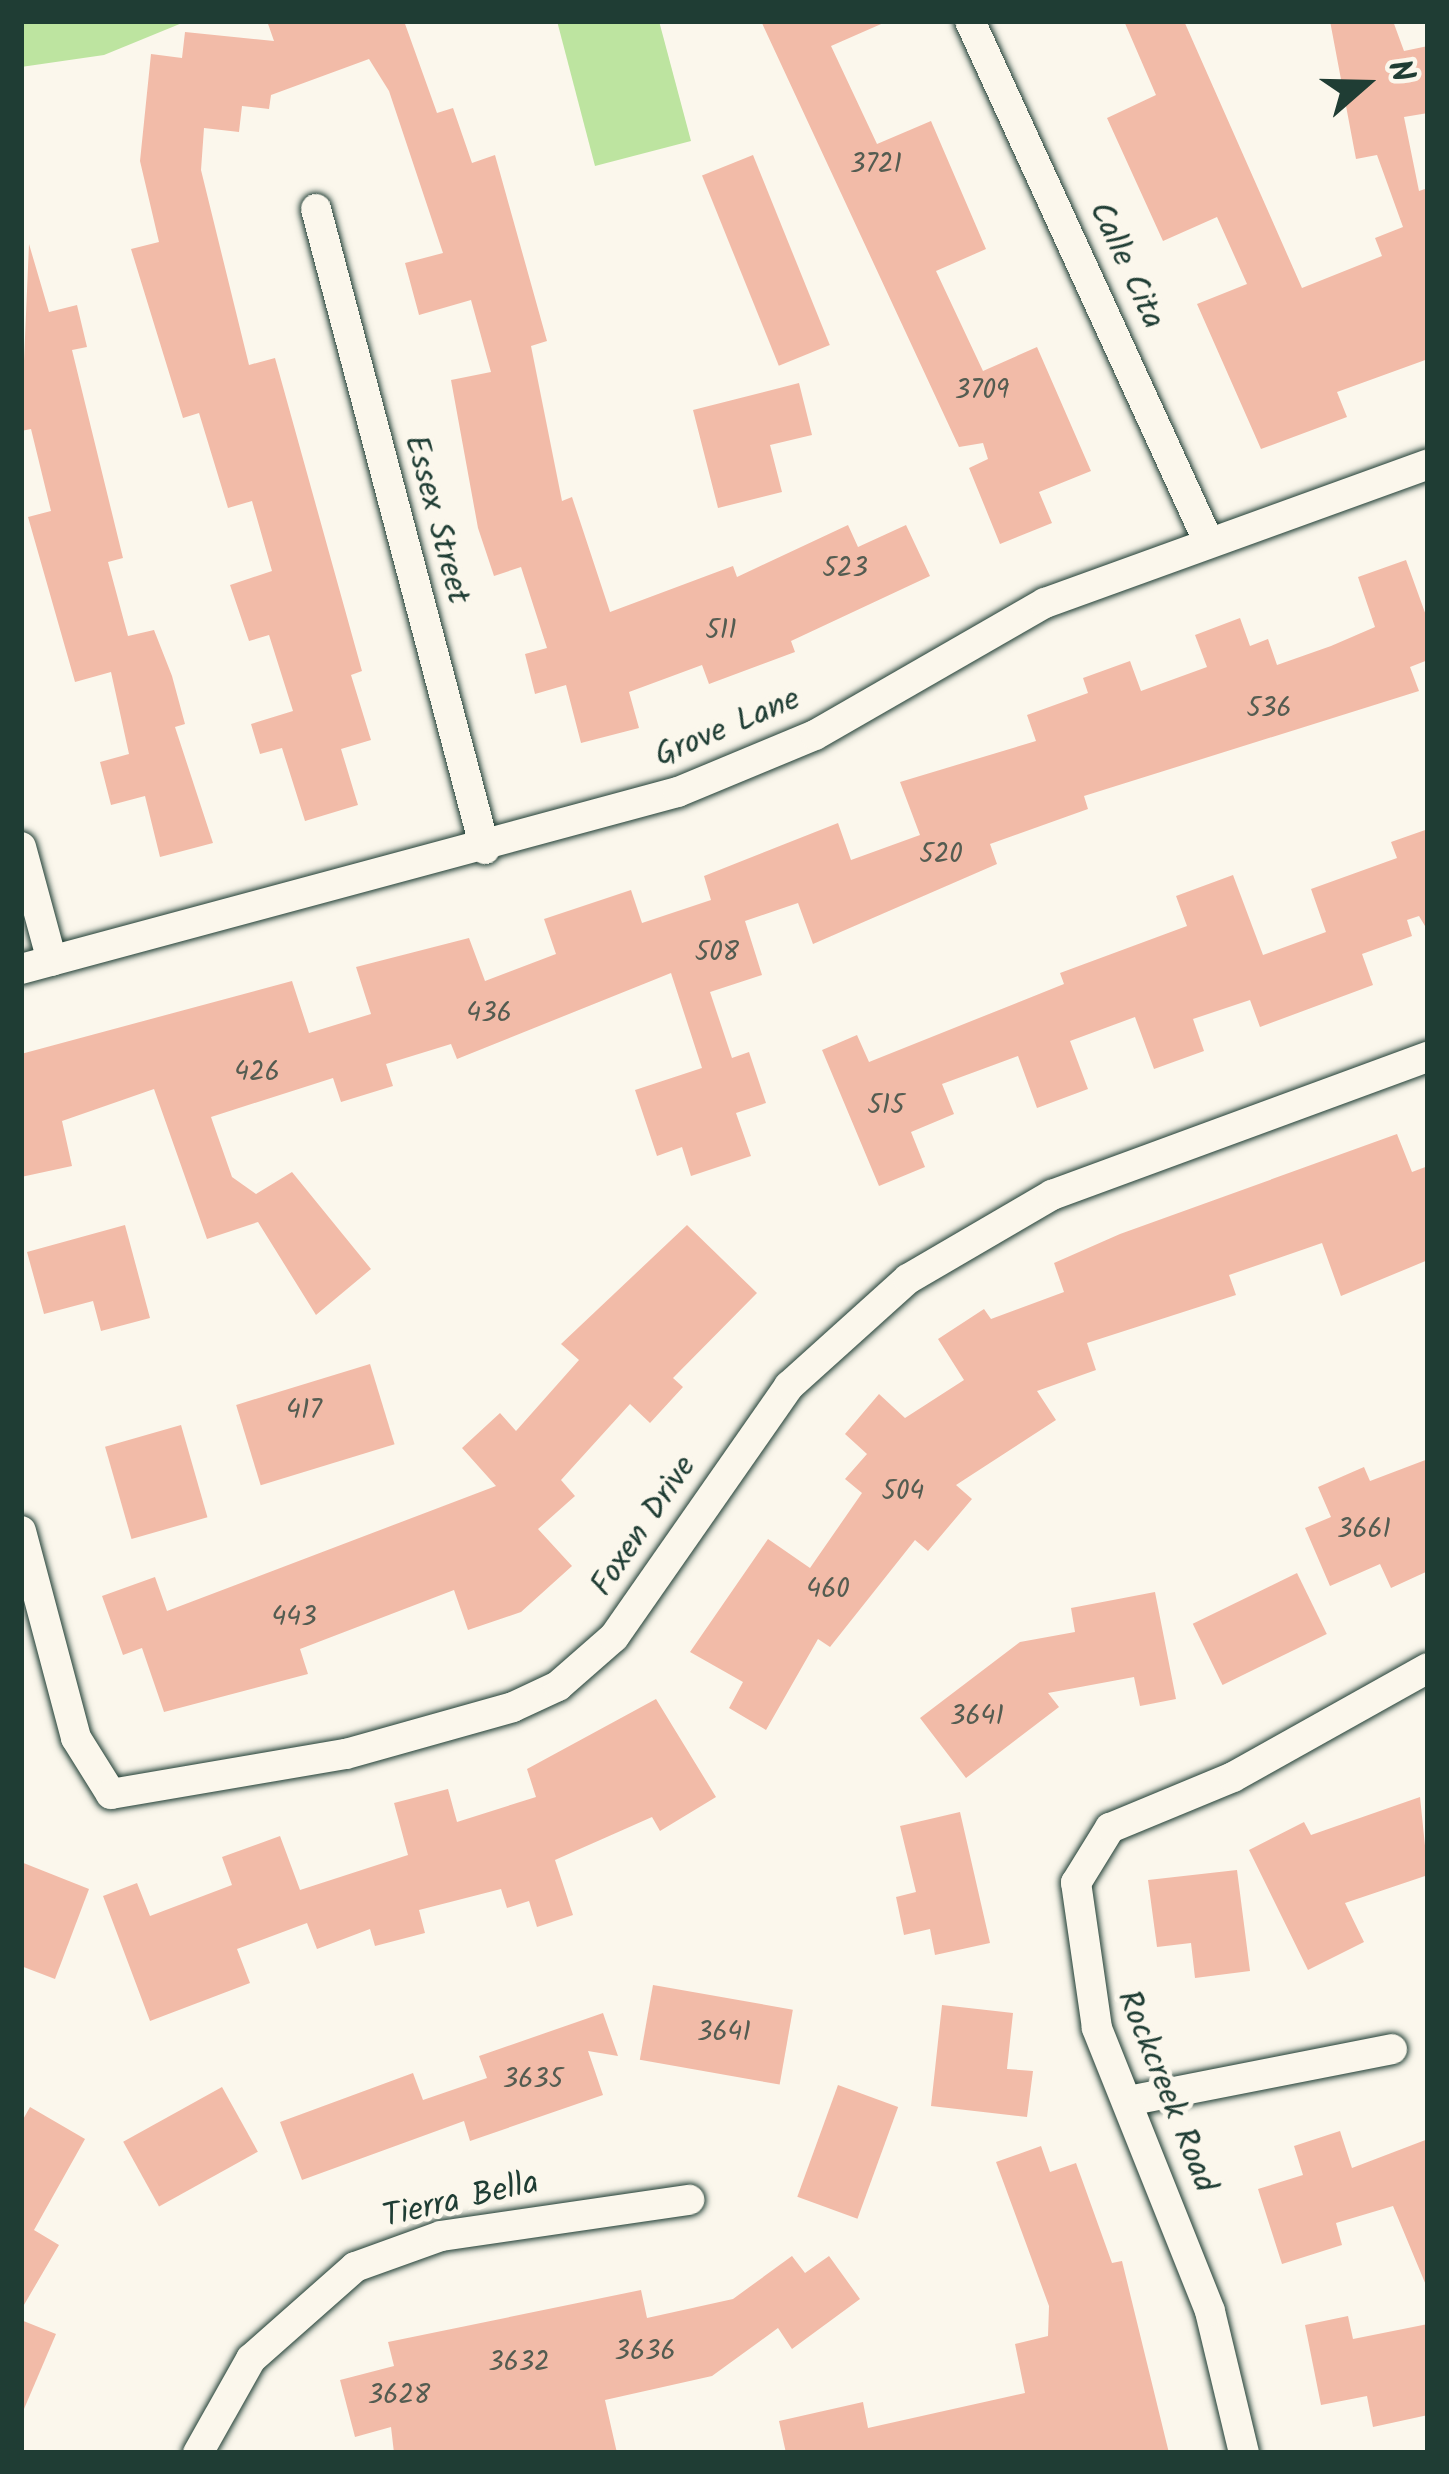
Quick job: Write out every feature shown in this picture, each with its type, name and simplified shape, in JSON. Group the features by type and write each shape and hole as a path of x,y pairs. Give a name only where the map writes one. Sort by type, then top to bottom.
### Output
{"street":[{"name":"Calle Cita","path":"970,21 1209,543"},
{"name":"Essex Street","path":"316,209 485,849"},
{"name":"Grove Lane","path":"21,969 485,849 749,766 983,631 1428,464"},
{"path":"21,847 52,961"},
{"name":"Foxen Drive","path":"21,1531 76,1738 111,1794 346,1754 513,1707 559,1686 614,1637 789,1386 908,1279 1052,1195 1428,1057"},
{"name":"Rockcreek Road","path":"1244,2453 1210,2311 1096,2028 1076,1932 1076,1883 1094,1843 1428,1668"},
{"path":"1128,2101 1392,2049"},
{"name":"Tierra Bella","path":"199,2453 251,2359 355,2267 441,2236 689,2200"}],"green space":[{"path":"21,21 187,21 104,55 21,67"},
{"path":"557,21 659,21 691,141 595,166"}],"building":[{"path":"267,21 404,21 437,113 453,108 472,163 495,155 547,341 531,346 562,501 572,497 610,612 733,566 737,577 848,525 858,547 906,525 930,576 791,641 795,652 709,684 702,665 629,692 639,728 581,743 566,685 535,694 525,654 547,648 521,567 494,576 478,528 451,380 491,372 471,300 419,315 405,263 443,253 389,91 369,59 271,95 269,109 242,106 239,132 204,128 201,170 249,365 275,358 362,671 351,675 371,740 341,749 358,805 305,821 282,748 260,754 251,724 293,711 269,635 249,641 230,585 272,571 252,501 228,508 199,413 183,418 131,249 159,242 140,161 151,54 182,58 185,32 274,41"},
{"path":"761,21 888,21 831,46 877,144 931,121 986,249 936,271 983,371 1037,347 1091,471 1039,492 1052,523 1000,544 969,468 988,459 983,443 959,447"},
{"path":"1124,21 1184,21 1302,288 1382,256 1375,238 1403,227 1377,155 1356,159 1330,21 1393,21 1404,51 1428,46 1428,113 1404,117 1419,191 1428,188 1428,359 1337,392 1347,417 1261,449 1197,304 1247,284 1217,217 1163,241 1107,118 1156,95"},
{"path":"753,155 830,345 779,366 702,176"},
{"path":"29,244 49,312 77,305 87,347 72,350 123,558 108,562 128,636 154,630 172,676 185,724 175,727 213,843 160,857 145,796 111,805 100,762 129,754 111,672 75,682 28,517 51,511 31,429 21,431"},
{"path":"799,383 812,435 770,445 782,492 718,508 693,410"},
{"path":"1406,560 1428,621 1428,660 1410,667 1419,691 1084,796 1088,809 990,844 997,864 813,944 798,903 745,921 762,975 710,992 732,1058 749,1052 766,1103 736,1113 751,1156 691,1176 682,1147 657,1156 635,1090 702,1068 671,973 457,1059 451,1044 386,1064 393,1086 341,1102 333,1078 211,1117 232,1177 256,1194 292,1172 371,1269 316,1315 258,1222 207,1239 154,1089 62,1121 72,1166 21,1177 21,1054 292,981 309,1033 371,1014 356,967 469,938 485,981 556,954 544,919 631,890 642,923 711,900 704,876 838,823 851,860 920,835 900,782 1036,741 1027,715 1088,693 1083,678 1130,661 1141,691 1207,667 1195,635 1240,618 1250,646 1268,639 1277,665 1331,646 1375,627 1358,577"},
{"path":"1428,829 1428,931 1419,916 1407,920 1412,936 1362,954 1373,985 1260,1027 1250,1000 1193,1019 1204,1051 1154,1069 1135,1017 1070,1041 1088,1089 1037,1108 1018,1056 942,1084 954,1114 911,1132 925,1167 879,1186 822,1050 857,1035 869,1062 1064,984 1060,973 1187,926 1176,896 1233,875 1263,955 1326,932 1311,889 1397,858 1391,842"},
{"path":"1397,1134 1412,1172 1428,1166 1428,1260 1341,1296 1322,1243 1229,1275 1236,1295 1087,1343 1096,1370 1037,1391 1056,1420 956,1485 972,1499 928,1551 915,1540 830,1647 818,1639 766,1730 729,1708 743,1682 690,1652 768,1539 810,1568 862,1493 845,1479 867,1454 845,1434 879,1394 905,1418 964,1380 938,1339 984,1309 991,1319 1064,1292 1054,1263 1120,1234"},
{"path":"125,1225 150,1318 101,1331 93,1301 44,1314 27,1252"},
{"path":"687,1225 757,1293 673,1378 683,1387 650,1423 630,1404 561,1480 575,1496 538,1529 572,1566 521,1612 468,1630 454,1590 300,1649 308,1674 164,1712 142,1648 123,1655 102,1596 155,1577 167,1611 496,1486 462,1448 500,1413 516,1431 579,1360 561,1344"},
{"path":"370,1364 395,1444 261,1485 236,1405"},
{"path":"181,1425 207,1517 132,1539 105,1447"},
{"path":"1428,1459 1428,1571 1391,1588 1380,1564 1330,1586 1305,1528 1331,1517 1318,1487 1364,1467 1370,1481"},
{"path":"1297,1573 1327,1634 1223,1685 1193,1624"},
{"path":"1155,1592 1176,1699 1140,1706 1134,1677 1048,1693 1059,1707 966,1778 920,1718 1020,1642 1075,1632 1071,1608"},
{"path":"656,1699 716,1797 660,1831 652,1817 555,1860 573,1915 537,1927 529,1901 507,1908 501,1889 419,1910 425,1933 375,1946 370,1929 317,1949 307,1923 237,1949 250,1983 150,2021 103,1896 137,1883 150,1916 232,1885 222,1857 280,1836 300,1890 408,1855 394,1803 448,1789 457,1822 536,1797 527,1769"},
{"path":"1420,1797 1428,1875 1345,1903 1364,1942 1308,1970 1249,1850 1304,1822 1311,1835"},
{"path":"960,1812 990,1943 935,1955 930,1929 904,1935 896,1897 916,1892 900,1826"},
{"path":"21,1862 89,1889 55,1979 21,1966"},
{"path":"1237,1870 1250,1971 1195,1978 1191,1943 1157,1947 1148,1880"},
{"path":"653,1985 793,2010 780,2085 640,2060"},
{"path":"942,2005 1013,2013 1007,2069 1033,2071 1027,2117 931,2106"},
{"path":"603,2013 618,2056 588,2051 603,2095 470,2141 464,2121 302,2180 280,2122 413,2073 423,2100 487,2078 479,2056"},
{"path":"838,2085 898,2107 857,2219 797,2197"},
{"path":"222,2087 258,2152 159,2207 123,2142"},
{"path":"30,2107 85,2139 34,2230 59,2245 21,2310 21,2123"},
{"path":"1340,2131 1352,2168 1428,2139 1428,2290 1393,2206 1336,2223 1342,2245 1282,2264 1258,2189 1303,2175 1294,2146"},
{"path":"1041,2146 1050,2172 1076,2163 1112,2263 1122,2261 1169,2453 786,2453 779,2421 863,2402 868,2428 1025,2393 1015,2344 1048,2336 1049,2306 996,2162"},
{"path":"792,2256 805,2273 829,2256 860,2299 792,2349 778,2328 712,2376 605,2400 617,2453 394,2453 391,2427 355,2437 340,2380 394,2366 388,2342 641,2290 647,2318 733,2299"},
{"path":"1348,2316 1353,2339 1428,2324 1428,2415 1373,2427 1367,2396 1321,2405 1305,2325"},
{"path":"21,2320 56,2334 21,2416"}]}
